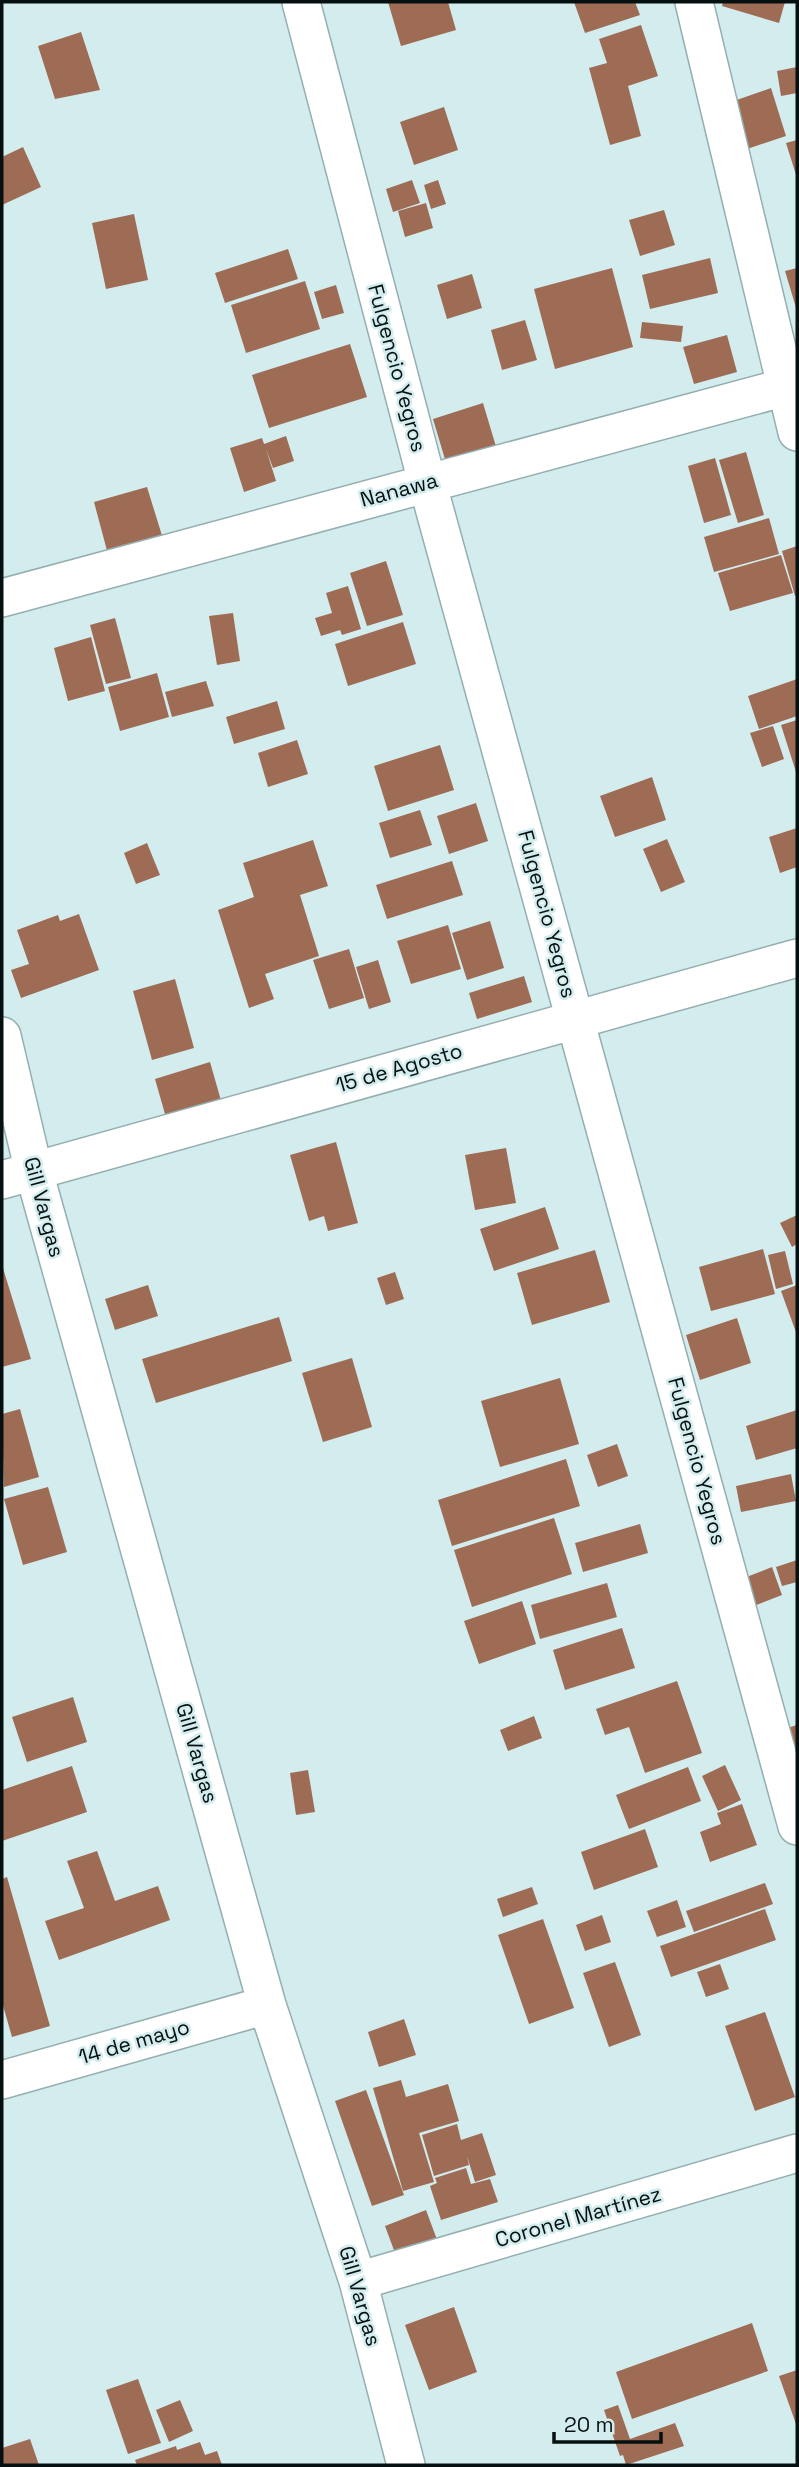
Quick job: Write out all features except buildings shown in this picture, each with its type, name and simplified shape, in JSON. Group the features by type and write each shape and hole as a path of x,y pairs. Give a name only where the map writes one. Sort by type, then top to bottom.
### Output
{"street":[{"name":"Fulgencio Yegros","path":"300,2 427,482 797,1826"},
{"path":"694,2 791,386 797,432"},
{"name":"Nanawa","path":"2,598 791,386"},
{"name":"15 de Agosto","path":"18,1176 797,958"},
{"name":"Gill Vargas","path":"2,1036 18,1176 267,2005 358,2281 405,2465"},
{"name":"14 de mayo","path":"2,2080 267,2005"},
{"name":"Coronel Martínez","path":"358,2281 797,2153"}]}
